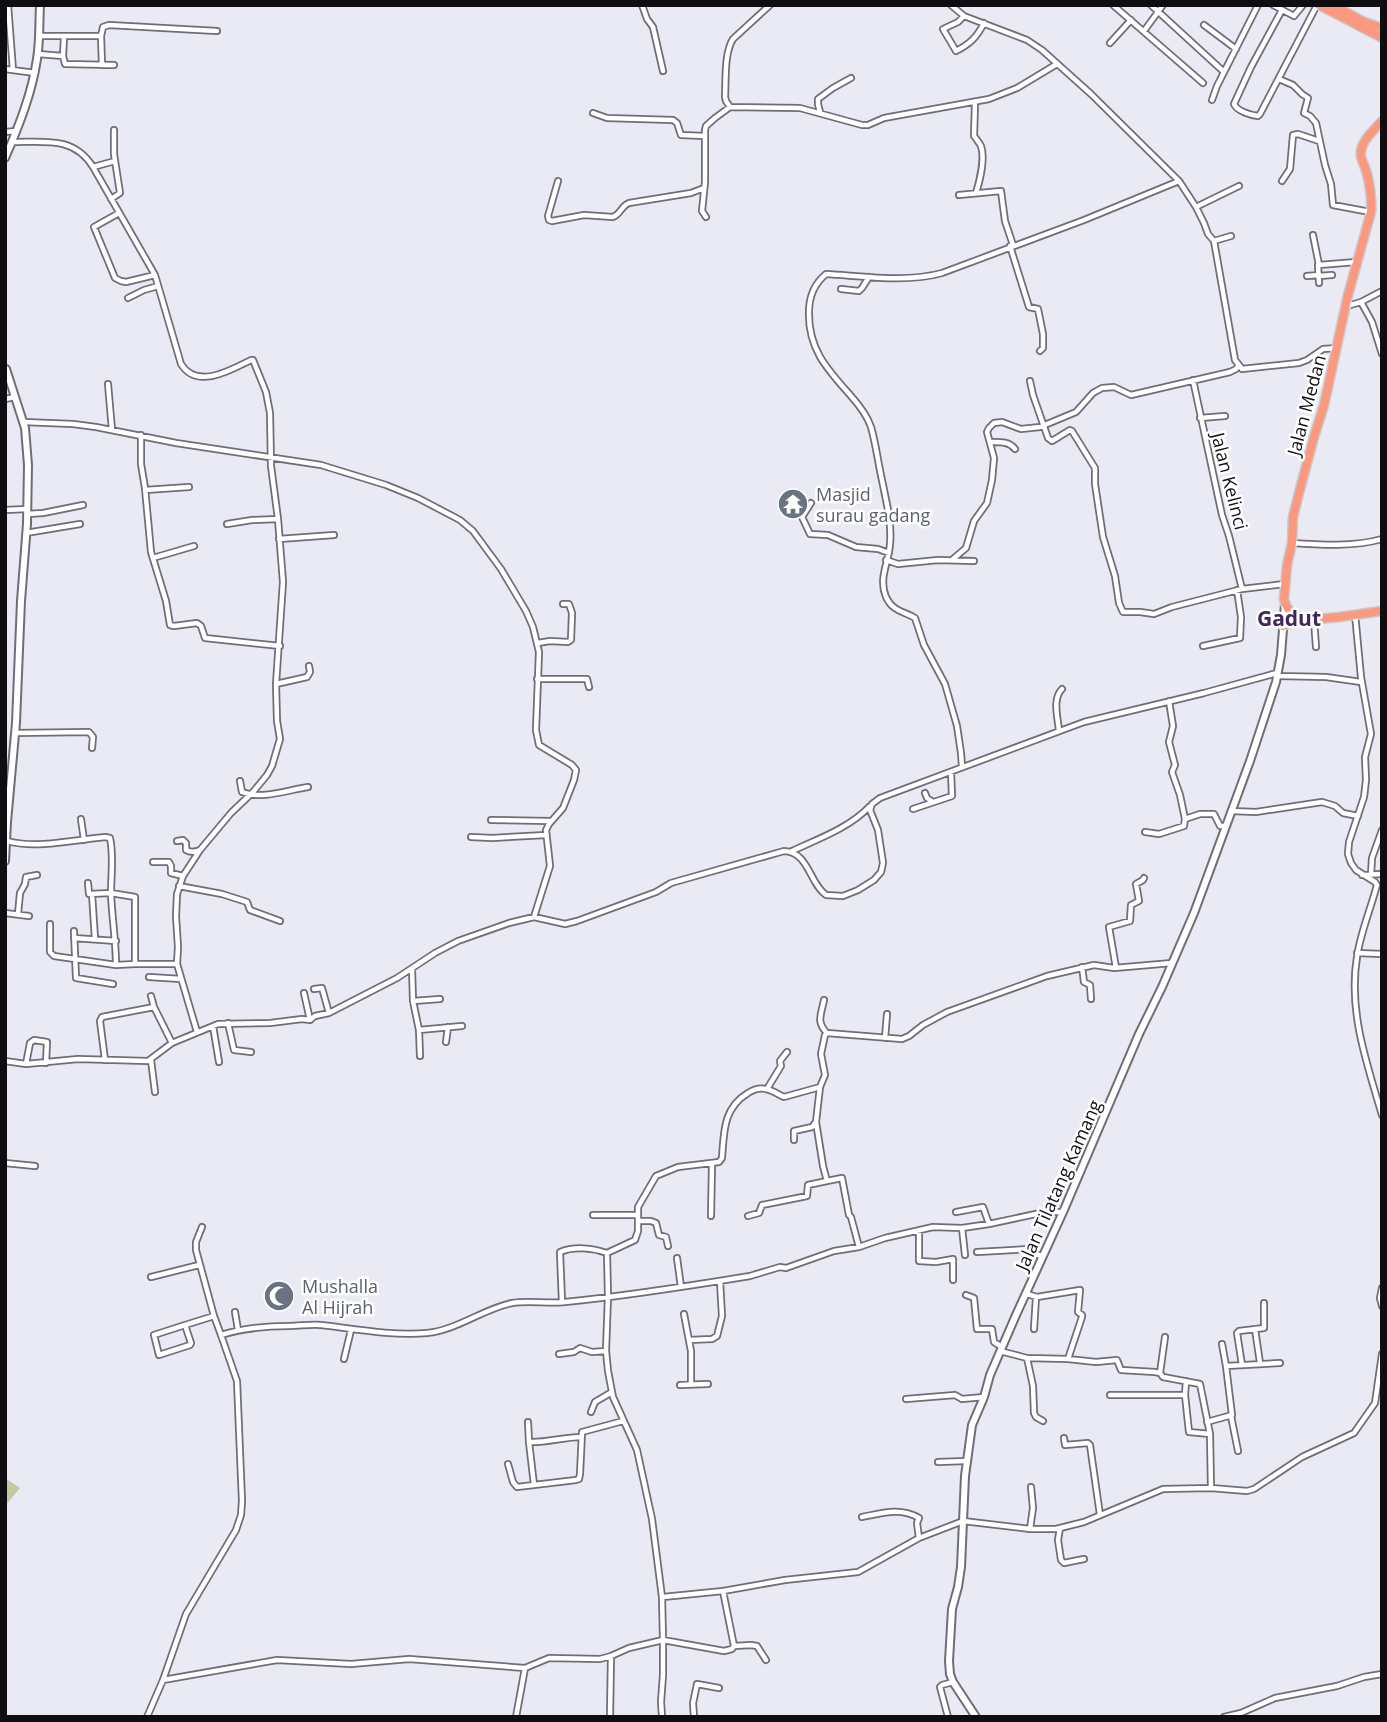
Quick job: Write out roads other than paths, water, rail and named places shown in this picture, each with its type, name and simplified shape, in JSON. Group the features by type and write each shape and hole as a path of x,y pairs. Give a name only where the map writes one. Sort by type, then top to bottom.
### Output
{"highway":[{"path":"1318,5 1382,38"},
{"path":"1333,5 1364,22 1382,28"},
{"name":"Jalan Medan","path":"1285,604 1293,517 1324,405 1371,212 1371,198 1361,153 1364,143 1382,121"},
{"path":"1285,604 1294,615 1310,619"},
{"path":"1283,626 1310,619 1382,611"}],"street":[{"path":"8,5 13,70"},
{"path":"5,158 35,73 40,36 40,5"},
{"path":"642,5 653,27 663,71"},
{"path":"730,107 725,97 729,46 733,39 770,5"},
{"path":"951,5 964,16 1027,40 1042,50 1180,181 1214,241 1235,360 1242,369 1299,363 1323,349 1337,348"},
{"path":"1113,5 1203,83"},
{"path":"1151,5 1224,72"},
{"path":"1144,31 1163,5"},
{"path":"1212,100 1258,5"},
{"path":"1273,5 1295,16 1303,5"},
{"path":"1282,10 1235,103 1235,107 1253,116 1259,115 1318,5"},
{"path":"964,16 943,29 956,51 971,43 984,23"},
{"path":"1110,43 1131,20"},
{"path":"1204,24 1236,49"},
{"path":"102,65 103,27 110,25 217,31"},
{"path":"40,36 102,37"},
{"path":"64,37 63,55 66,65 114,65"},
{"path":"38,54 63,55"},
{"path":"706,217 702,211 706,126 730,107 800,108 868,125 884,118 975,102 1017,88 1057,64"},
{"path":"5,69 35,73"},
{"path":"821,113 818,99 851,78"},
{"path":"1279,79 1293,85 1308,97 1304,113 1315,122 1331,184 1333,205 1371,212"},
{"path":"975,102 974,136 980,142 982,150 981,175 976,193"},
{"path":"593,113 607,117 673,120 677,123 681,135 705,136"},
{"path":"111,199 120,192 114,130"},
{"path":"5,132 16,131"},
{"path":"1282,181 1290,169 1293,135 1320,141"},
{"path":"12,142 64,144 84,155 155,275 181,364 187,371 209,377 251,360 255,362 269,406 283,582 276,684 280,739 267,775 200,850 183,876 180,886 176,901 177,964 197,1032"},
{"path":"93,167 115,161"},
{"path":"558,181 548,216 552,221 584,215 614,217 629,203 691,193 705,187"},
{"path":"962,767 955,715 943,678 924,645 915,618 901,613 887,598 884,583 891,543 888,504 870,426 856,401 819,357 811,333 810,296 826,274 895,278 934,275 1084,220 1180,181"},
{"path":"1196,207 1239,186"},
{"path":"959,195 1001,191 1011,246 1029,307 1038,309 1043,341 1040,351"},
{"path":"119,213 94,227 116,278 125,282 155,275"},
{"path":"1313,235 1318,278"},
{"path":"1214,241 1231,236"},
{"path":"1318,264 1357,262"},
{"path":"1307,276 1318,278 1332,275"},
{"path":"841,289 859,291 869,276"},
{"path":"128,298 158,286"},
{"path":"1346,306 1382,291"},
{"path":"1361,302 1372,322 1382,355"},
{"path":"953,559 966,548 974,521 987,503 994,464 988,430 991,425 1002,422 1021,429 1043,427 1076,412 1093,393 1102,388 1114,387 1131,395 1230,372 1238,365"},
{"path":"5,861 15,733 28,465 23,422 6,368"},
{"name":"Jalan Kelinci","path":"1193,380 1229,536 1239,589 1241,617 1241,638 1203,646"},
{"path":"1030,381 1046,435 1052,441 1072,431 1095,468 1103,537 1123,612 1154,614 1239,589 1285,583"},
{"path":"108,384 112,430"},
{"path":"5,399 16,397"},
{"path":"1200,418 1225,416"},
{"path":"23,422 73,424 321,465 366,478 418,498 460,520 473,531 512,586 526,611 538,643 536,730 539,745 576,770 562,808 546,830 550,866 534,916"},
{"path":"141,436 141,464 153,558 170,625 197,623 201,626 205,638 280,646"},
{"path":"990,442 1012,444 1015,449"},
{"path":"145,490 189,488"},
{"path":"811,503 803,516 812,535 826,534 856,547 889,553"},
{"path":"5,510 43,513 83,505"},
{"path":"227,524 278,519"},
{"path":"26,533 80,524"},
{"path":"279,539 334,535"},
{"path":"1292,543 1337,544 1382,539"},
{"path":"153,558 194,546"},
{"path":"886,560 898,564 953,559 974,561"},
{"path":"538,643 571,640 572,613 570,605 563,604"},
{"name":"Jalan Tilatang Kamang","path":"976,1717 953,1682 949,1661 952,1609 958,1587 966,1461 972,1425 990,1375 1194,913 1250,761 1278,674 1285,604"},
{"path":"1355,613 1361,682 1371,734 1365,757 1364,797 1349,842 1348,854 1351,863 1362,875 1377,885 1357,953 1355,1006 1382,1115"},
{"path":"1310,619 1316,647"},
{"path":"276,684 307,677 309,666"},
{"path":"792,852 862,815 883,797 1091,720 1278,674 1361,682"},
{"path":"537,679 583,679 588,680 589,687"},
{"path":"1059,731 1056,699 1057,693 1062,689"},
{"path":"1144,832 1159,834 1184,826 1180,795 1172,772 1175,766 1169,742 1173,726 1169,701"},
{"path":"15,733 89,732 93,737 92,748"},
{"path":"913,809 953,795 951,772"},
{"path":"240,781 242,792 250,795 308,787"},
{"path":"925,793 933,802"},
{"path":"1231,811 1256,812 1322,802 1335,806 1343,813 1358,816"},
{"path":"5,1061 26,1064 71,1059 145,1062 172,1043 213,1026 310,1020 329,1013 452,944 509,923 534,916 565,924 656,892 671,883 784,851 798,855 817,886 826,895 843,896 874,880 881,872 883,863 878,830 870,812 872,804"},
{"path":"1185,818 1214,814 1220,826 1226,826"},
{"path":"81,819 84,839"},
{"path":"491,820 551,821"},
{"path":"1371,874 1372,858 1381,830"},
{"path":"471,838 546,835"},
{"path":"7,841 21,844 110,838 116,965"},
{"path":"177,841 183,839 188,852 200,850"},
{"path":"153,862 169,862 173,874 183,876"},
{"path":"1362,875 1382,874"},
{"path":"18,914 20,892 26,877 37,875"},
{"path":"1116,968 1109,927 1130,921 1131,905 1139,901 1136,884 1144,878"},
{"path":"88,883 89,894 92,894 95,939"},
{"path":"180,886 247,902 250,910 280,921"},
{"path":"92,894 111,893 135,897 135,964"},
{"path":"5,913 29,916"},
{"path":"50,924 51,954 116,965 177,964"},
{"path":"74,931 76,978 113,984"},
{"path":"74,938 116,941"},
{"path":"1357,953 1382,954"},
{"path":"824,1000 820,1022 827,1033 893,1040 906,1038 951,1010 1047,976 1094,965 1116,968 1172,963"},
{"path":"1082,967 1084,982 1090,985 1091,999"},
{"path":"412,968 420,1056"},
{"path":"149,977 181,979"},
{"path":"314,989 322,988 329,1013"},
{"path":"304,993 310,1020"},
{"path":"151,996 172,1043"},
{"path":"413,1000 440,999"},
{"path":"105,1060 100,1021 102,1017 154,1007"},
{"path":"885,1038 887,1014"},
{"path":"228,1023 234,1050 251,1052"},
{"path":"213,1026 219,1062"},
{"path":"419,1030 462,1026"},
{"path":"446,1042 448,1027"},
{"path":"827,1033 822,1041 821,1057 825,1075 820,1087 816,1122 827,1181"},
{"path":"26,1064 30,1043 34,1040 47,1042 46,1063"},
{"path":"767,1089 787,1052"},
{"path":"151,1060 155,1093"},
{"path":"562,1302 561,1252 591,1249 607,1252 635,1240 640,1204 656,1176 678,1167 712,1164 721,1160 725,1124 734,1103 750,1091 767,1089 784,1097 820,1087"},
{"path":"794,1140 794,1131 812,1127 816,1122"},
{"path":"5,1163 35,1166"},
{"path":"711,1216 712,1164"},
{"path":"748,1216 759,1213 762,1205 807,1196 808,1185 840,1178 843,1179 849,1215 859,1247"},
{"path":"956,1212 983,1208 989,1224"},
{"path":"221,1335 269,1326 319,1325 351,1330 426,1333 512,1303 562,1302 720,1281 780,1267 786,1268 834,1251 937,1226 989,1224 1045,1212 1063,1212"},
{"path":"593,1215 638,1218 656,1223 659,1235 667,1238 668,1246"},
{"path":"147,1717 186,1614 236,1530 241,1515 242,1465 237,1381 199,1265 196,1246 202,1227"},
{"path":"962,1227 965,1255"},
{"path":"919,1230 919,1261 953,1259 953,1280"},
{"path":"976,1252 1031,1249 1034,1254 1042,1256"},
{"path":"607,1252 606,1351 612,1391 637,1450 652,1519 663,1597 662,1717"},
{"path":"677,1258 681,1287"},
{"path":"151,1277 199,1265"},
{"path":"688,1340 712,1339 716,1336 722,1314 720,1281"},
{"path":"1382,1288 1382,1306"},
{"path":"1027,1293 1036,1297 1080,1290 1078,1312 1082,1317 1068,1359"},
{"path":"966,1295 974,1298 977,1329 992,1329 995,1342 1002,1349 1027,1358 1096,1362 1117,1360 1121,1370 1160,1373 1162,1377 1202,1385 1210,1434 1211,1488"},
{"path":"1034,1329 1036,1297"},
{"path":"1242,1365 1237,1333 1265,1327 1264,1303"},
{"path":"235,1312 238,1330"},
{"path":"684,1314 691,1351 691,1384"},
{"path":"185,1325 190,1345 159,1355 153,1335 185,1325 214,1316"},
{"path":"1255,1329 1260,1363"},
{"path":"344,1359 351,1330"},
{"path":"1160,1373 1165,1337"},
{"path":"1222,1344 1238,1451"},
{"path":"559,1354 574,1352 580,1348 592,1352 606,1351"},
{"path":"663,1597 858,1572 919,1538 963,1521 1030,1529 1060,1528 1084,1522 1163,1489 1254,1489 1301,1457 1354,1433 1375,1403 1382,1354"},
{"path":"1027,1358 1033,1386 1034,1413 1043,1421"},
{"path":"1226,1366 1280,1363"},
{"path":"1186,1381 1189,1432 1210,1434"},
{"path":"680,1385 708,1384"},
{"path":"591,1412 595,1402 612,1391"},
{"path":"906,1399 955,1395 962,1399 984,1397"},
{"path":"1111,1395 1185,1395"},
{"path":"1207,1422 1231,1416"},
{"path":"508,1464 517,1487 579,1479 582,1432 623,1421"},
{"path":"528,1422 534,1485"},
{"path":"529,1442 581,1437"},
{"path":"1064,1438 1065,1445 1090,1445 1100,1515"},
{"path":"938,1462 966,1461"},
{"path":"1030,1529 1033,1508 1031,1487"},
{"path":"862,1517 896,1511 911,1513 919,1518 919,1538"},
{"path":"1060,1528 1058,1540 1061,1560 1064,1563 1084,1559"},
{"path":"723,1591 734,1646"},
{"path":"163,1680 277,1660 351,1664 409,1659 525,1668 546,1658 593,1660 663,1640 724,1651 734,1646 751,1644 757,1646 766,1660"},
{"path":"610,1717 611,1656"},
{"path":"516,1717 525,1668"},
{"path":"1224,1717 1241,1713 1275,1698 1382,1674"},
{"path":"948,1717 940,1686 953,1682"},
{"path":"694,1717 693,1703 697,1684 719,1688"}],"place":[{"name":"Masjid surau gadang","path":"793,504"},
{"name":"Mushalla Al Hijrah","path":"279,1296"}],"district":[{"name":"Gadut","path":"1289,618"}]}
